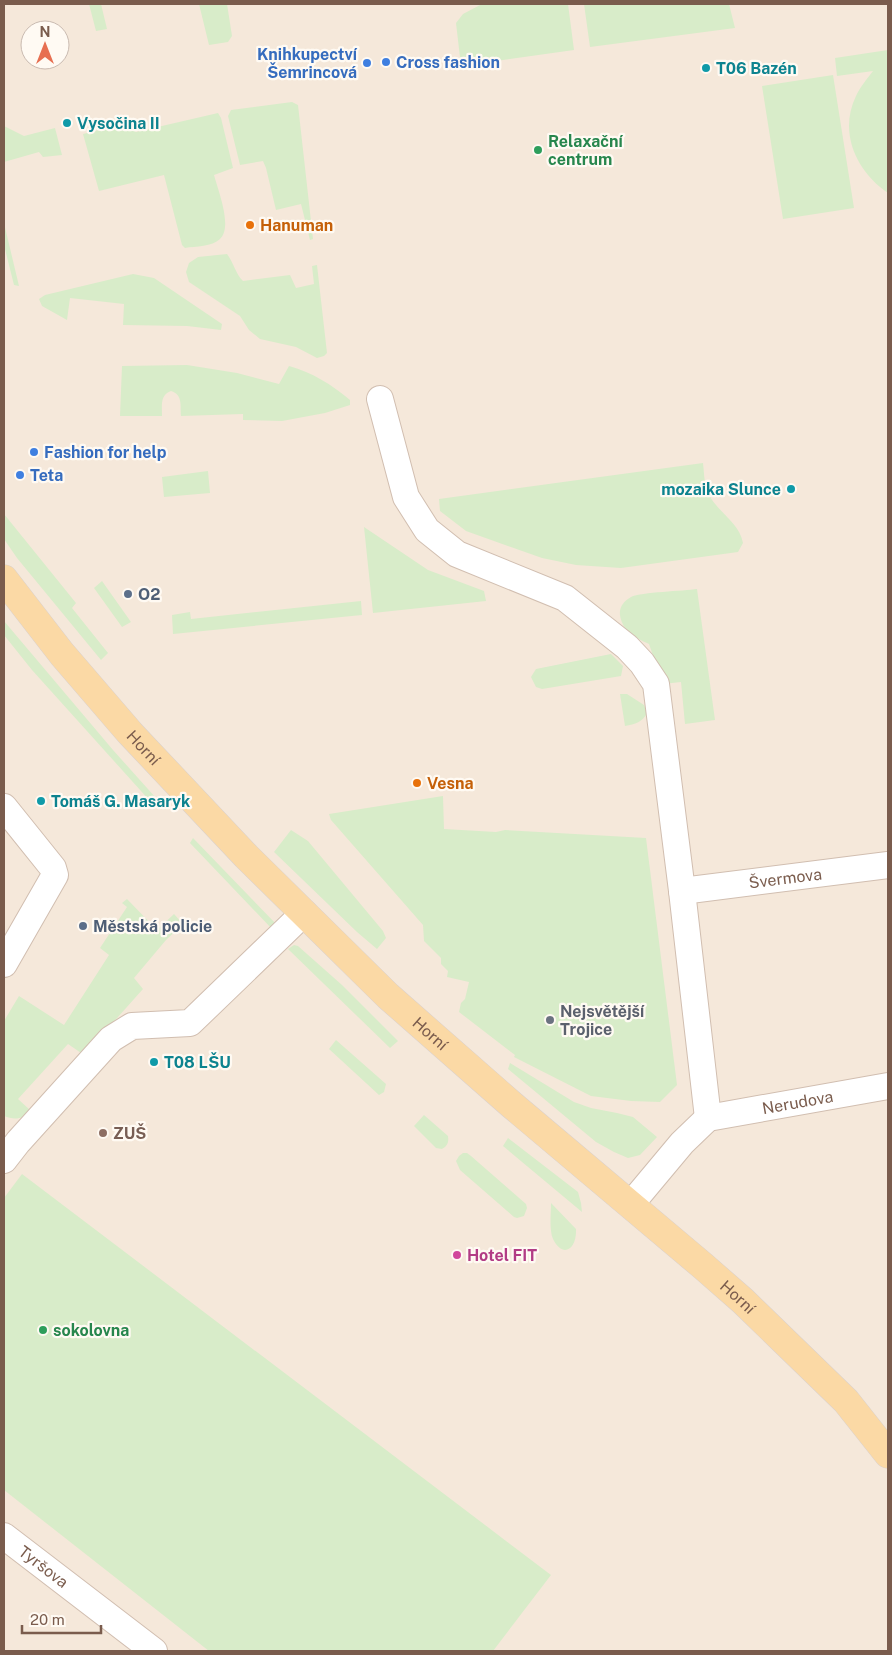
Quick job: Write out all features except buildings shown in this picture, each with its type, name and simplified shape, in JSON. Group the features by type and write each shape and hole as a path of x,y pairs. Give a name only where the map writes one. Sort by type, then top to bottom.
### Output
{"main road":[{"name":"Horní","path":"4,579 62,654 130,733 246,856 388,996 512,1105 704,1266 757,1315 846,1401 888,1454"}],"street":[{"path":"380,399 406,497 427,530 457,554 565,598 626,647 642,663 656,684 708,1118 682,1143 630,1204"},
{"path":"4,807 53,868 55,875 4,964"},
{"name":"Švermova","path":"682,891 888,865"},
{"path":"8,1145 111,1039 132,1026 190,1023 304,913"},
{"name":"Nerudova","path":"708,1118 888,1086"},
{"name":"Tyršova","path":"4,1536 154,1651"}],"shaded area":[{"path":"4,4 888,4 888,1651 4,1651"}],"green space":[{"path":"89,4 101,4 107,29 96,31"},
{"path":"199,4 227,4 232,36 228,42 209,45"},
{"path":"482,4 568,4 574,50 461,66 456,23 463,14"},
{"path":"584,4 729,4 735,28 590,47"},
{"path":"888,50 888,193 867,174 854,150 850,137 851,110 858,93 873,71 837,76 835,58"},
{"path":"833,75 854,208 783,219 762,86"},
{"path":"292,102 298,105 313,239 310,240 301,204 276,210 263,161 240,165 228,116 231,110"},
{"path":"218,113 221,118 233,168 214,175 225,217 224,233 217,242 185,248 182,245 164,175 99,191 83,134 122,124 136,132"},
{"path":"4,126 24,136 55,128 62,155 43,157 39,152 4,162"},
{"path":"4,223 19,286 14,285 4,245"},
{"path":"227,254 243,281 290,275 296,288 314,284 312,266 317,265 327,353 324,356 317,358 296,347 260,339 249,330 240,316 189,282 186,272 189,263 198,257"},
{"path":"133,274 154,278 222,324 221,330 187,326 123,325 124,304 70,298 67,320 42,306 39,299 45,295"},
{"path":"187,365 237,373 279,384 289,366 306,372 329,384 350,400 350,405 325,413 282,421 243,420 243,414 181,416 179,398 171,391 163,398 162,416 120,416 122,366"},
{"path":"703,463 705,484 709,495 741,535 743,543 738,552 621,568 576,565 542,558 466,531 440,511 439,499"},
{"path":"208,471 210,493 164,497 162,477"},
{"path":"4,514 76,603 72,608 108,653 101,660 17,558 4,539"},
{"path":"364,527 428,570 484,591 486,601 373,613"},
{"path":"102,581 131,622 122,627 94,588"},
{"path":"697,589 715,720 685,724 681,682 663,684 649,644 627,630 621,621 620,612 624,602 636,595"},
{"path":"361,601 362,615 173,634 172,615 190,612 191,619"},
{"path":"4,621 156,798 150,801 32,670 4,635"},
{"path":"611,654 623,666 621,676 542,689 536,687 531,677 536,669"},
{"path":"620,694 627,694 644,705 647,713 641,721 625,726"},
{"path":"443,796 444,829 496,832 505,830 646,838 677,1085 660,1102 631,1101 591,1096 514,1057 515,1055 459,1012 461,1003 465,999 469,982 447,977 448,971 441,964 441,958 424,941 423,925 331,820 329,814"},
{"path":"291,830 308,841 383,931 386,938 377,949 274,852"},
{"path":"193,838 278,926 273,930 190,843"},
{"path":"127,899 157,930 174,914 183,924 166,940 134,978 143,989 84,1055 68,1044 18,1099 30,1110 24,1116 18,1118 4,1116 4,1021 19,996 64,1025 109,955 100,948 127,907 122,903"},
{"path":"294,945 298,946 342,985 398,1041 390,1048 288,949"},
{"path":"336,1040 386,1084 384,1092 379,1095 329,1049"},
{"path":"510,1063 574,1102 591,1108 633,1117 657,1137 640,1155 628,1158 614,1152 596,1142 508,1069"},
{"path":"424,1115 448,1136 447,1144 442,1149 436,1148 414,1126"},
{"path":"508,1138 578,1192 582,1212 503,1146"},
{"path":"463,1153 471,1156 526,1204 527,1208 524,1216 514,1217 460,1170 456,1161"},
{"path":"22,1174 551,1575 493,1651 209,1651 4,1490 4,1198"},
{"path":"551,1203 576,1229 574,1242 569,1249 561,1249 553,1239"}],"place":[{"name":"Cross fashion","path":"386,62"},
{"name":"Knihkupectví Šemrincová","path":"367,63"},
{"name":"T06 Bazén","path":"706,68"},
{"name":"Vysočina II","path":"67,123"},
{"name":"Relaxační centrum","path":"538,150"},
{"name":"Hanuman","path":"250,225"},
{"name":"Fashion for help","path":"34,452"},
{"name":"Teta","path":"20,475"},
{"name":"mozaika Slunce","path":"791,489"},
{"name":"O2","path":"128,594"},
{"name":"Vesna","path":"417,783"},
{"name":"Tomáš G. Masaryk","path":"41,801"},
{"name":"Městská policie","path":"83,926"},
{"name":"Nejsvětější Trojice","path":"550,1020"},
{"name":"T08 LŠU","path":"154,1062"},
{"name":"ZUŠ","path":"103,1133"},
{"name":"Hotel FIT","path":"457,1255"},
{"name":"sokolovna","path":"43,1330"}]}
